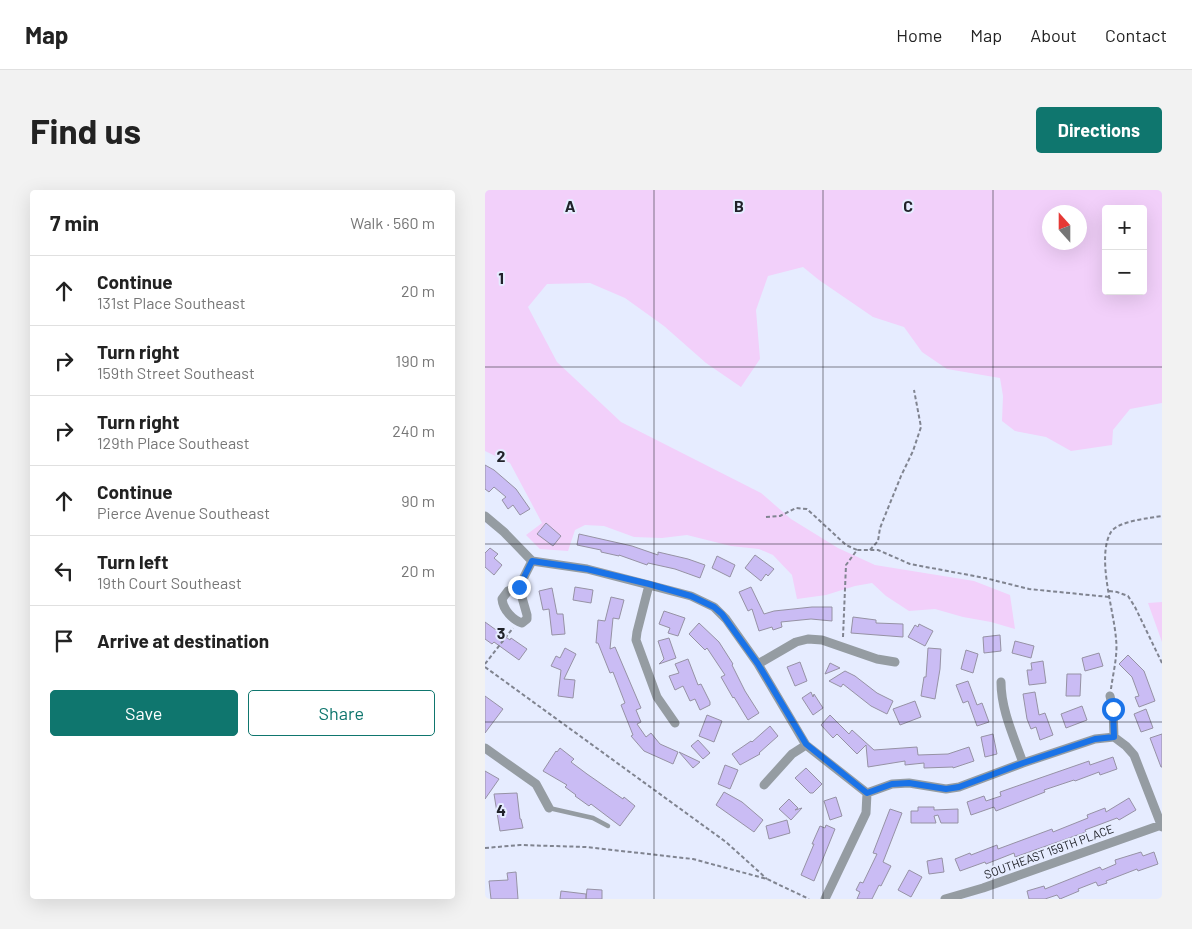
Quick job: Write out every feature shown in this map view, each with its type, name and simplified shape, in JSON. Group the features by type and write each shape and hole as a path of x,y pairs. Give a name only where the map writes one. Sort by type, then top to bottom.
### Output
{"street":[{"path":"485,516 504,532 532,561 587,569 649,584 691,596 714,607 722,614 758,664 806,744 867,793"},
{"path":"519,587 527,619 522,623 518,622 503,607 502,599 509,591 519,587 532,561"},
{"path":"649,584 637,632 637,640 657,697 675,723"},
{"path":"758,664 796,642 808,639 821,640 877,659 895,662"},
{"path":"1001,682 1001,695 1005,710 1023,763"},
{"path":"1110,696 1113,709 1114,737"},
{"path":"867,793 892,784 909,783 946,789 959,787 1095,739 1114,737 1134,755 1161,826"},
{"path":"764,785 792,754 806,744"},
{"path":"485,748 536,784 549,808"},
{"path":"825,899 865,813 867,793"},
{"name":"SOUTHEAST 159TH PLACE","path":"945,899 983,888 1161,826"}],"lane":[{"path":"549,808 593,818 608,826"}],"path":[{"path":"870,550 878,541 880,528 913,452 921,427 914,390"},
{"path":"766,517 780,516 796,508 807,509 846,545 857,550 878,550 910,564 985,578 1029,589 1109,597"},
{"path":"1110,696 1117,640 1109,597 1105,552 1112,530 1121,524 1162,516"},
{"path":"842,647 846,565 857,550"},
{"path":"1109,591 1128,596 1162,663"},
{"path":"518,622 485,665 726,842 767,879"},
{"path":"485,848 520,845 586,847 693,859 767,879 809,899"}],"shaded area":[{"path":"485,190 1162,190 1162,403 1130,409 1113,430 1112,445 1071,451 1046,437 1015,431 1002,421 1003,396 1000,378 947,369 922,352 904,327 873,317 803,267 768,276 756,310 760,359 741,387 706,363 664,326 625,298 590,283 547,284 528,307 557,362 621,422 761,493 791,519 838,548 875,565 974,581 1010,595 1015,629 935,609 909,611 886,596 872,583 826,595 797,599 792,575 773,555 759,549 731,546 687,535 662,538 634,537 604,526 585,525 575,530 568,551 540,549 526,535 542,523 510,463 485,451"},
{"path":"1162,602 1162,642 1148,603"}],"building":[{"path":"485,465 494,470 516,489 530,509 520,515 513,505 508,509 502,500 506,497 494,487 489,492 485,489"},
{"path":"546,523 561,536 553,546 537,534"},
{"path":"579,534 632,546 658,555 658,552 688,559 705,565 700,578 675,569 648,563 647,565 619,555 577,545"},
{"path":"490,548 498,554 494,558 502,565 494,575 485,567 485,553"},
{"path":"755,555 774,569 768,576 766,574 761,581 745,568"},
{"path":"717,556 735,565 730,577 712,568"},
{"path":"575,587 593,590 591,603 573,600"},
{"path":"751,587 764,614 774,611 812,607 832,607 832,621 811,619 781,622 782,627 773,630 772,627 759,631 752,609 748,611 739,592"},
{"path":"552,588 557,614 563,614 565,634 552,635 549,609 543,610 539,591"},
{"path":"611,597 624,600 619,619 613,618 610,649 615,647 641,708 636,710 641,722 637,724 646,737 651,733 660,744 678,752 673,764 644,751 631,736 633,735 621,705 625,703 613,672 610,673 598,643 596,643 598,620 605,621"},
{"path":"664,611 685,618 678,636 668,633 670,628 659,624"},
{"path":"853,617 876,620 876,623 903,624 903,637 851,633"},
{"path":"485,622 510,640 511,638 527,649 519,660 494,642 492,644 485,639"},
{"path":"699,623 719,642 759,713 748,720 721,677 725,675 707,648 705,650 689,634"},
{"path":"919,624 933,631 925,646 908,637 915,625 918,627"},
{"path":"1000,635 1001,651 984,653 983,637"},
{"path":"669,638 676,658 659,664 664,659 658,641"},
{"path":"1015,641 1034,646 1031,658 1012,653"},
{"path":"565,648 576,654 564,679 575,680 573,698 558,696 561,670 551,666 556,656 560,658"},
{"path":"928,648 941,649 935,699 921,696 924,677 926,677"},
{"path":"966,650 978,654 973,673 961,669"},
{"path":"1099,653 1103,666 1085,671 1082,658"},
{"path":"1128,655 1144,671 1155,701 1139,707 1135,697 1139,696 1132,677 1119,664"},
{"path":"688,659 698,685 701,684 710,702 710,705 700,710 695,699 690,701 683,686 675,690 669,676 679,673 675,664"},
{"path":"1043,661 1046,683 1029,685 1027,670 1032,670 1031,663"},
{"path":"800,662 807,681 795,686 787,667"},
{"path":"830,663 840,668 825,674"},
{"path":"845,671 855,676 877,693 893,701 887,714 871,706 843,684 841,687 829,681"},
{"path":"1067,674 1081,674 1080,696 1066,696"},
{"path":"968,681 977,705 982,703 989,722 977,726 968,701 963,703 956,685"},
{"path":"811,692 823,708 813,715 802,698"},
{"path":"1035,692 1039,715 1045,713 1053,735 1040,740 1036,727 1031,729 1027,719 1023,694"},
{"path":"485,696 503,709 485,733"},
{"path":"915,701 921,717 900,725 893,709"},
{"path":"1082,706 1087,720 1066,728 1061,714"},
{"path":"1146,709 1153,728 1141,732 1134,714"},
{"path":"707,715 722,721 714,742 699,736"},
{"path":"830,715 849,734 852,730 874,750 917,747 918,755 948,754 969,747 974,761 953,768 924,768 924,763 905,765 905,761 868,767 866,745 857,754 837,734 833,738 821,725"},
{"path":"770,726 778,736 760,754 740,765 732,754 752,742"},
{"path":"993,734 997,754 985,757 981,737"},
{"path":"1162,734 1162,767 1161,767 1150,738"},
{"path":"698,740 710,753 703,759 691,746"},
{"path":"560,748 574,759 571,762 635,806 620,826 591,804 589,806 575,796 565,787 567,785 543,771"},
{"path":"679,752 700,762 693,768"},
{"path":"1113,757 1117,769 1100,775 1099,772 1044,790 1045,792 996,811 994,807 971,815 967,802 984,796 986,801 1001,796 1000,792 1089,761 1090,765"},
{"path":"725,765 738,770 730,789 718,784"},
{"path":"806,768 822,784 813,793 810,793 795,778"},
{"path":"485,771 499,779 485,799"},
{"path":"724,792 742,802 763,820 754,832 716,805"},
{"path":"517,793 523,828 500,831 494,794"},
{"path":"836,797 842,816 830,820 824,801"},
{"path":"1129,798 1136,810 1119,820 1117,818 1085,830 1086,832 1015,857 1014,853 986,864 985,862 960,871 955,859 997,845 998,849 1052,829 1053,832 1088,818 1087,815 1105,808 1106,812"},
{"path":"789,799 798,808 795,810 802,808 791,820 779,809"},
{"path":"918,807 934,807 934,810 958,809 958,823 941,823 938,815 934,816 936,823 911,823 911,811 918,811"},
{"path":"890,809 902,813 883,862 891,866 872,899 857,899 860,892 856,890 860,882 863,883 877,854 873,853"},
{"path":"787,820 790,833 769,839 766,826"},
{"path":"826,825 835,829 814,881 801,875 820,826 825,828"},
{"path":"1141,852 1143,856 1154,852 1158,864 1138,871 1137,869 1098,886 1096,882 1060,899 1057,895 1045,899 1029,899 1027,891 1044,886 1045,889 1100,867 1102,870 1116,864 1115,860"},
{"path":"942,858 944,872 929,874 927,861"},
{"path":"909,870 922,877 911,897 898,890"},
{"path":"516,872 518,899 491,899 489,881 508,880 507,873"},
{"path":"587,889 602,890 602,899 586,899"},
{"path":"561,891 586,894 586,899 560,899"}],"route":[{"path":"519,587 532,561 587,569 649,584 704,601 714,607 726,619 758,664 806,744 867,793 892,784 909,783 946,789 959,787 1095,739 1114,737 1113,709"}]}
